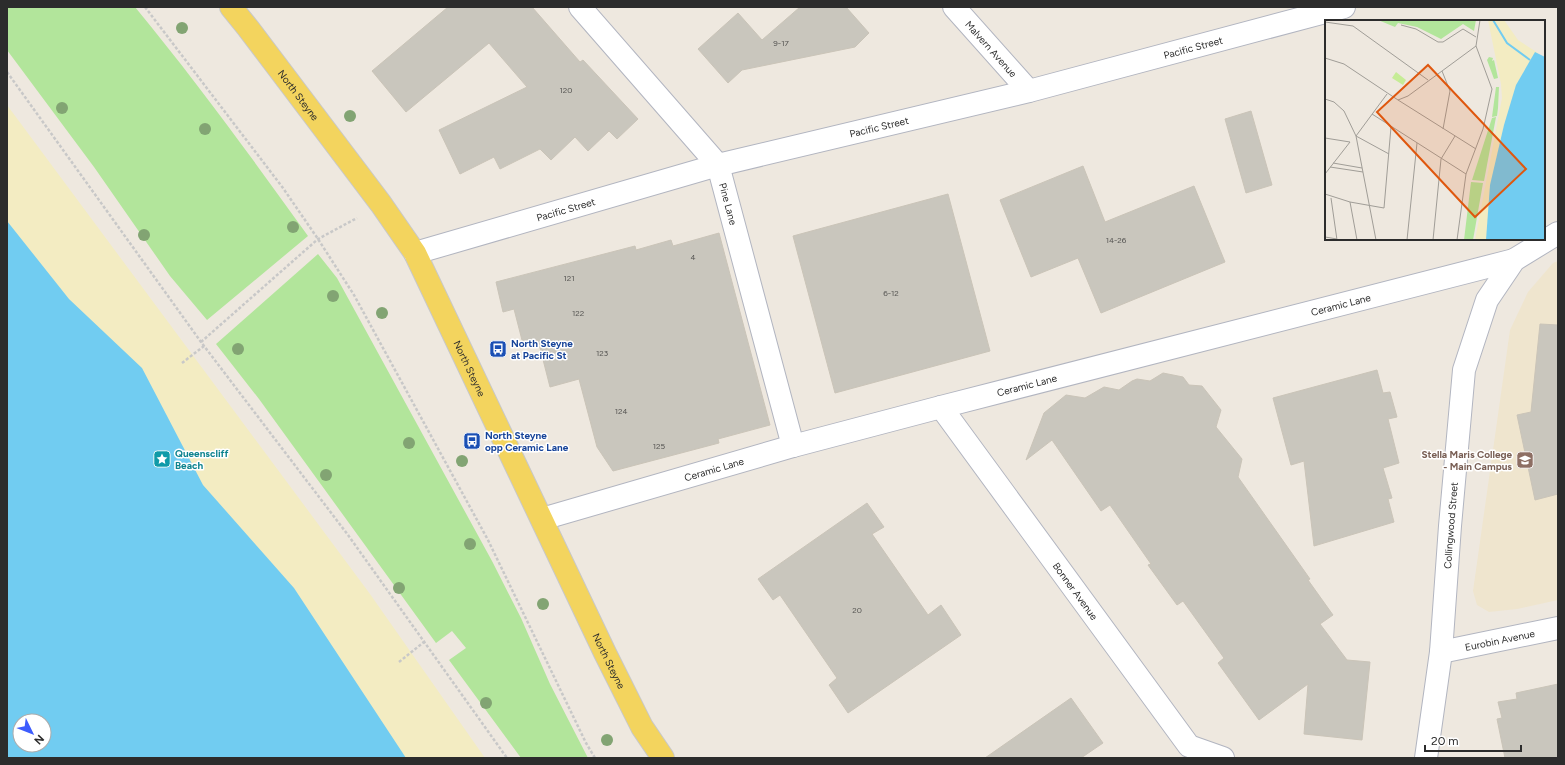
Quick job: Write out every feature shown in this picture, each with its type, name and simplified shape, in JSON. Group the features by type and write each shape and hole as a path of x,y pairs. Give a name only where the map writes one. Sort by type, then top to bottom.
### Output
{"main road":[{"name":"North Steyne","path":"231,7 381,204 415,253 585,612 642,727 663,758"}],"street":[{"name":"Pine Lane","path":"580,7 718,165 793,446"},
{"name":"Malvern Avenue","path":"954,7 1028,91"},
{"name":"Pacific Street","path":"415,253 718,165 1028,91 1344,7"},
{"name":"Collingwood Street","path":"1426,758 1441,652 1450,526 1464,370 1488,300 1514,260 1558,233"},
{"name":"Ceramic Lane","path":"542,519 793,446 1514,260"},
{"name":"Bonner Avenue","path":"941,407 1189,746 1223,758"},
{"name":"Eurobin Avenue","path":"1441,652 1558,628"}],"path":[{"path":"145,7 283,188 354,295 488,540 569,708 595,758"},
{"path":"7,72 201,342 348,536 507,758"},
{"path":"201,342 318,239 363,215"},
{"path":"182,363 204,346"},
{"path":"399,662 424,642"}],"shaded area":[{"name":"Stella Maris College - Main Campus","path":"1558,261 1558,600 1517,609 1489,612 1477,605 1473,591 1510,330 1528,292 1553,263"}],"green space":[{"path":"7,7 135,7 202,91 308,236 207,320 170,276 94,167 7,50"},
{"path":"318,254 337,278 492,561 521,618 550,684 588,758 521,758 449,660 466,648 452,631 436,643 259,399 216,344"}],"sand":[{"name":"Queenscliff Beach","path":"7,105 370,594 485,758 233,758 7,407"}],"water":[{"path":"7,221 69,299 142,368 203,485 294,588 406,758 7,758"}],"building":[{"path":"448,7 532,7 580,62 583,60 638,119 617,139 609,131 588,151 575,137 551,160 540,149 500,169 494,157 460,174 439,130 527,87 489,43 406,112 372,71"},
{"path":"800,7 846,7 869,33 855,47 742,70 728,83 698,49 738,13 762,40"},
{"path":"1251,111 1272,185 1246,193 1225,119"},
{"path":"1083,166 1105,222 1194,186 1225,262 1101,313 1078,258 1031,277 1000,200"},
{"path":"948,194 990,351 835,393 793,236"},
{"path":"719,233 770,425 718,439 719,443 613,471 597,447 579,379 550,387 538,340 523,344 514,309 503,312 496,282 635,246 636,250 671,240 673,246"},
{"path":"1540,324 1558,325 1558,494 1535,500 1517,415 1531,412"},
{"path":"1377,370 1383,393 1390,392 1397,417 1388,419 1399,463 1383,468 1392,498 1388,499 1394,522 1314,546 1304,461 1291,465 1273,398"},
{"path":"1163,373 1183,377 1189,385 1202,386 1221,410 1216,427 1242,459 1238,477 1310,579 1308,580 1333,615 1320,624 1347,660 1370,662 1362,740 1304,734 1308,684 1259,720 1218,663 1224,658 1183,601 1177,605 1148,565 1151,564 1110,505 1101,511 1052,440 1026,460 1044,413 1066,395 1085,398 1104,387 1119,390 1137,379 1150,381"},
{"path":"867,503 884,527 872,534 928,615 941,605 961,635 848,713 829,685 837,678 780,595 773,600 758,579"},
{"path":"1558,684 1558,758 1505,758 1497,719 1502,718 1498,702 1517,699 1516,693"},
{"path":"1071,698 1103,743 1081,758 985,758"}],"place":[{"name":"North Steyne at Pacific St","path":"498,349"},
{"name":"North Steyne opp Ceramic Lane","path":"472,441"},
{"name":"Queenscliff Beach","path":"162,459"},
{"name":"Stella Maris College - Main Campus","path":"1525,460"}]}
